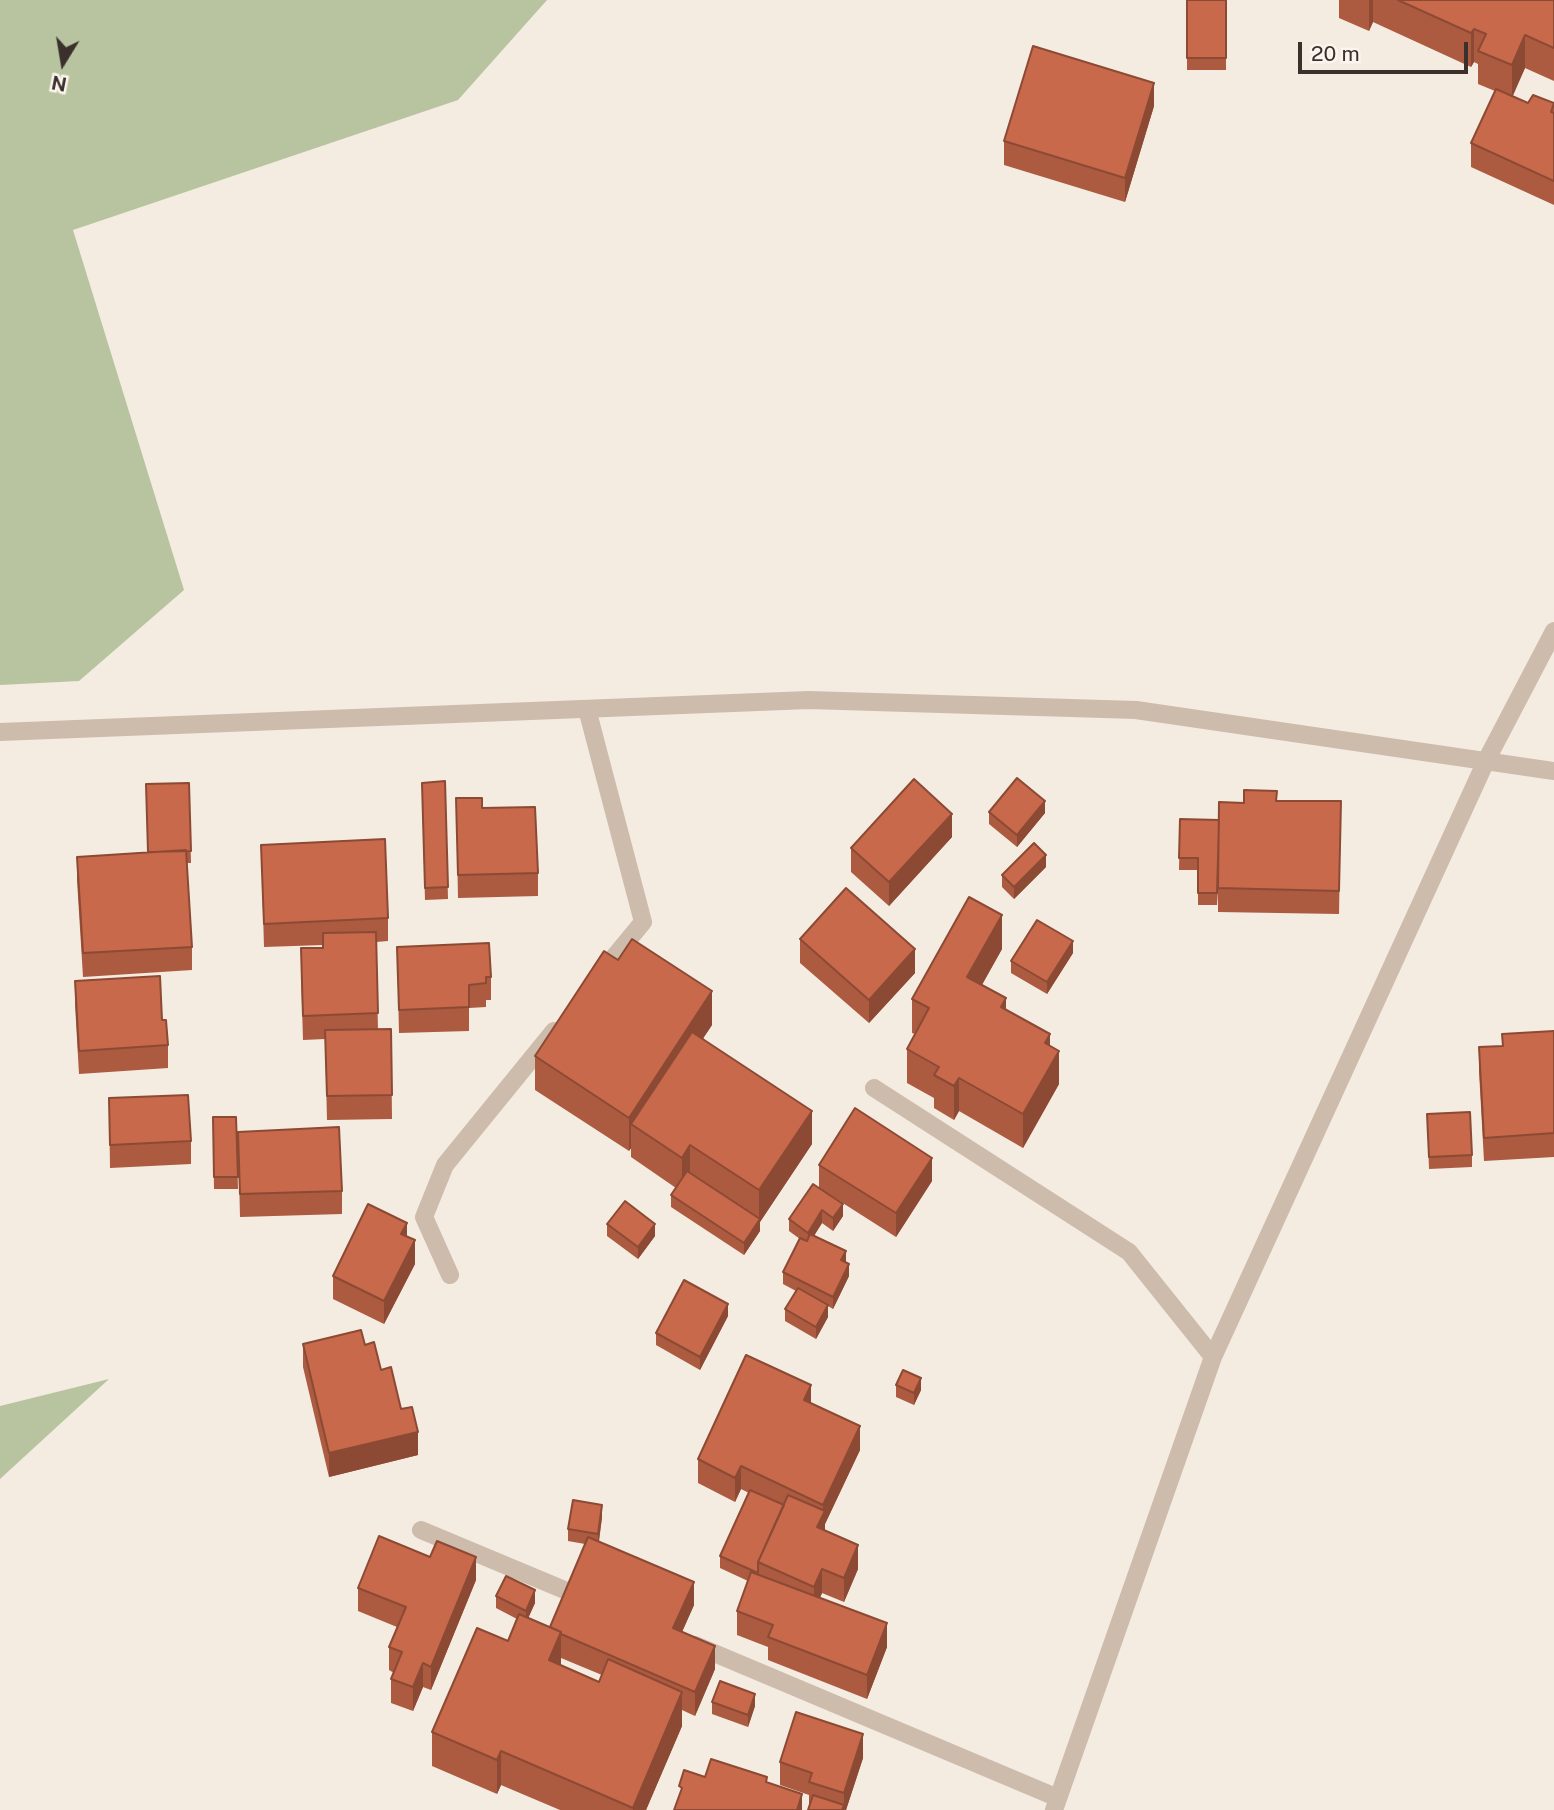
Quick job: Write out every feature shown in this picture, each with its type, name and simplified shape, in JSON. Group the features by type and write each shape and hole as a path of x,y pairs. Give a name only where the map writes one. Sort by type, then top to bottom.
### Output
{"street":[{"path":"676,1637 1056,1804 1213,1357 1486,761 1554,631"},
{"path":"0,732 809,700 1136,710 1554,771"},
{"path":"587,709 643,922 591,985"},
{"path":"450,1275 424,1217 445,1165 566,1017"},
{"path":"874,1088 1129,1252 1213,1357"},
{"path":"421,1530 599,1605"}],"green space":[{"path":"0,0 547,0 458,100 73,230 184,590 79,681 0,685"},
{"path":"109,1379 0,1479 0,1406"}],"building":[{"path":"1187,0 1226,0 1226,58 1187,58"},
{"path":"1398,0 1554,0 1554,48 1525,35 1512,65 1478,51 1486,34 1474,29 1471,33"},
{"path":"1033,46 1154,83 1125,178 1004,141"},
{"path":"1496,89 1528,103 1533,95 1554,103 1551,112 1554,113 1554,181 1471,143"},
{"path":"1017,778 1045,801 1017,835 989,812"},
{"path":"914,779 952,814 889,882 851,848"},
{"path":"445,781 448,887 425,888 422,783"},
{"path":"189,783 191,851 148,852 146,784"},
{"path":"1244,790 1277,791 1276,801 1341,801 1339,891 1218,888 1219,802 1244,803"},
{"path":"456,798 482,798 482,808 535,807 538,873 458,875"},
{"path":"1180,819 1219,820 1217,893 1198,893 1198,858 1179,858"},
{"path":"385,839 388,918 264,924 261,845"},
{"path":"1034,843 1046,855 1014,887 1002,875"},
{"path":"186,850 192,947 83,953 77,857"},
{"path":"846,888 915,949 869,1000 800,939"},
{"path":"969,897 1002,915 967,977 1006,998 1001,1007 1050,1034 1045,1043 1059,1051 1023,1114 959,1078 954,1086 934,1075 939,1067 907,1049 929,1008 912,999"},
{"path":"1037,920 1073,941 1047,982 1011,961"},
{"path":"376,932 378,1013 303,1016 301,948 323,948 323,933"},
{"path":"632,939 712,991 629,1118 535,1056 604,951 618,960"},
{"path":"489,943 491,977 486,977 486,983 469,985 469,1007 399,1010 397,947"},
{"path":"160,976 162,1020 166,1020 168,1045 79,1051 75,981"},
{"path":"391,1029 392,1095 327,1096 325,1030"},
{"path":"1554,1031 1554,1133 1484,1138 1479,1047 1503,1046 1502,1034"},
{"path":"692,1032 812,1111 759,1190 690,1145 682,1158 631,1124"},
{"path":"188,1095 191,1141 110,1145 109,1098"},
{"path":"855,1108 932,1158 896,1213 819,1165"},
{"path":"1470,1112 1472,1155 1429,1157 1427,1114"},
{"path":"213,1117 236,1117 238,1177 214,1177"},
{"path":"339,1127 342,1191 240,1194 238,1132"},
{"path":"687,1171 760,1219 744,1243 671,1195"},
{"path":"813,1184 843,1204 833,1218 822,1210 808,1233 789,1219"},
{"path":"625,1201 655,1224 638,1247 607,1224"},
{"path":"368,1204 407,1223 401,1234 415,1240 384,1301 333,1276"},
{"path":"810,1234 846,1251 841,1260 849,1264 833,1297 783,1272 800,1238 807,1241"},
{"path":"684,1280 728,1304 700,1357 656,1333"},
{"path":"798,1288 828,1305 816,1327 785,1309"},
{"path":"361,1330 365,1345 374,1342 381,1370 391,1367 401,1409 412,1407 418,1432 329,1453 303,1344"},
{"path":"746,1355 811,1385 804,1400 860,1426 823,1505 741,1466 735,1478 698,1459"},
{"path":"903,1370 921,1378 914,1393 896,1385"},
{"path":"750,1490 784,1505 758,1562 758,1573 720,1556"},
{"path":"788,1495 825,1511 817,1527 858,1545 844,1578 822,1569 814,1587 758,1562"},
{"path":"573,1500 602,1505 598,1534 568,1529"},
{"path":"379,1536 430,1557 437,1541 476,1557 431,1667 423,1663 413,1687 391,1679 402,1652 389,1647 406,1607 358,1588"},
{"path":"588,1537 694,1582 673,1628 715,1646 695,1692 550,1627"},
{"path":"751,1572 887,1623 867,1675 768,1637 773,1625 737,1611"},
{"path":"506,1576 535,1590 526,1611 496,1596"},
{"path":"519,1614 561,1632 549,1660 599,1682 608,1659 682,1692 633,1808 501,1751 497,1760 432,1732 477,1628 508,1641"},
{"path":"720,1681 755,1694 748,1715 712,1702"},
{"path":"796,1712 863,1734 844,1793 809,1782 812,1773 780,1762"},
{"path":"711,1759 767,1777 766,1782 802,1794 797,1810 674,1810 682,1788 679,1786 684,1770 705,1777"},
{"path":"813,1795 844,1805 842,1810 808,1810"}]}
